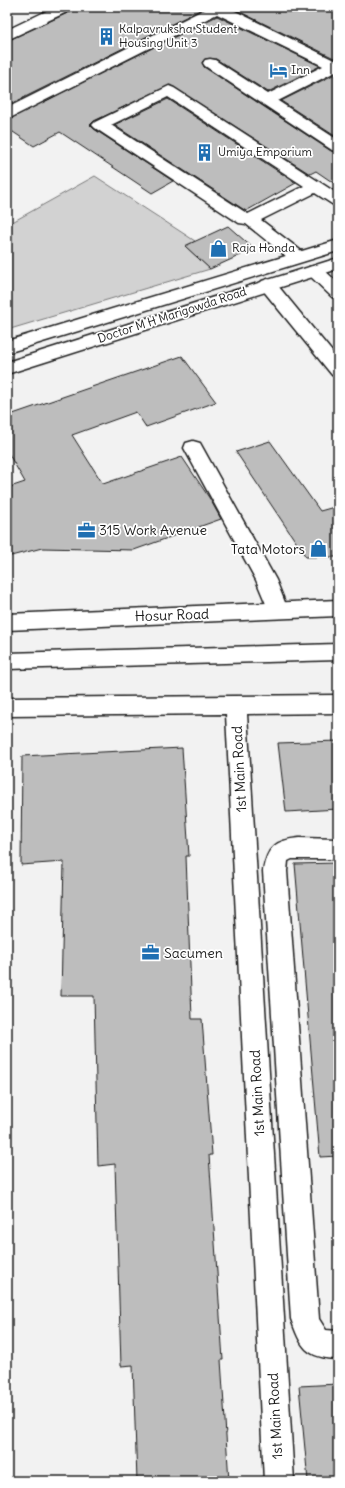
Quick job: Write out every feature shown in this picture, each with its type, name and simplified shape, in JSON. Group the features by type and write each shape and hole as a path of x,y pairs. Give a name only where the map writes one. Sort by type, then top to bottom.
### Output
{"street":[{"path":"7,36 66,7"},
{"path":"7,114 219,8 334,63"},
{"path":"210,63 269,100 338,147"},
{"path":"269,100 334,63"},
{"path":"298,257 250,219 240,217 100,125 169,91 338,201"},
{"path":"250,219 316,186"},
{"name":"Doctor M H Marigowda Road","path":"7,347 338,245"},
{"name":"Doctor M H Marigowda Road","path":"7,368 338,263"},
{"path":"314,271 338,292"},
{"path":"268,285 338,371"},
{"path":"193,448 266,580 278,610"},
{"name":"Hosur Road","path":"7,622 338,608"},
{"path":"7,661 338,652"},
{"name":"1st Main Road","path":"236,704 279,1481"},
{"path":"7,707 338,704"},
{"path":"338,848 293,849 282,852 276,859 275,870 305,1319 311,1336 320,1344 338,1345"}],"shaded area":[{"path":"95,176 195,241 185,246 210,269 7,330 7,225"}],"building":[{"path":"74,7 206,7 7,106 7,41 72,11"},
{"path":"230,7 338,7 338,60"},
{"path":"217,16 320,66 268,92 216,59 205,59 202,62 204,67 331,151 338,153 338,186 316,171 310,174 170,85 94,121 90,125 173,181 152,193 60,132 34,146 7,128 7,120"},
{"path":"335,74 338,74 338,138 281,101"},
{"name":"Umiya Emporium","path":"168,99 296,183 246,211 114,125"},
{"name":"Raja Honda","path":"228,226 254,249 210,269 185,246"},
{"path":"182,356 216,402 146,427 136,412 72,435 103,484 182,457 210,499 221,519 134,550 42,548 7,557 7,488 25,482 7,451 7,416"},
{"path":"270,441 320,511 338,506 338,557 306,557 236,452"},
{"path":"338,741 338,809 286,812 278,743"},
{"path":"182,748 189,856 186,856 192,1019 202,1019 212,1155 209,1155 223,1360 221,1360 229,1481 137,1481 133,1365 121,1366 115,1164 98,1166 94,996 61,996 64,862 21,865 22,756"},
{"path":"338,863 338,1156 320,1157 295,864"},
{"path":"338,1384 338,1481 308,1481 299,1386"}],"place":[{"name":"Kalpavruksha Student Housing Unit 3","path":"106,36"},
{"name":"Inn","path":"278,70"},
{"name":"Umiya Emporium","path":"205,152"},
{"name":"Raja Honda","path":"219,248"},
{"name":"315 Work Avenue","path":"86,530"},
{"name":"Tata Motors","path":"318,549"},
{"name":"Sacumen","path":"151,953"}]}
